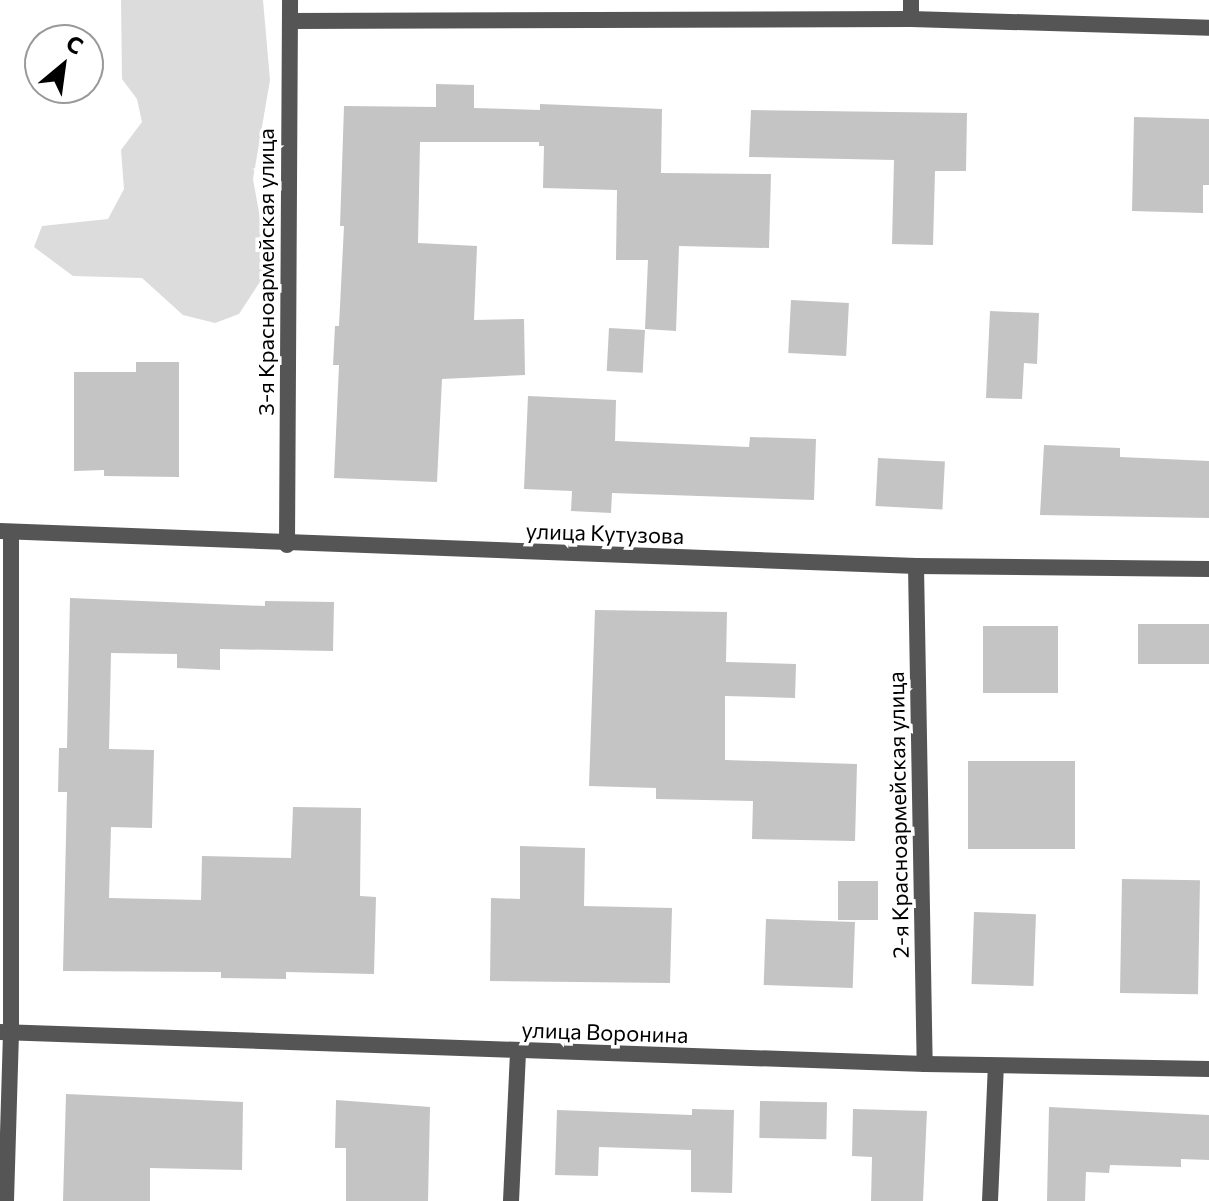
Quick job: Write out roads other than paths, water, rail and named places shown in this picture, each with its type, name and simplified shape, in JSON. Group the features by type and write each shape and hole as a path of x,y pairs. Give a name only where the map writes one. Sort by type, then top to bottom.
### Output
{"street":[{"name":"3-я Красноармейская улица","path":"287,545 290,0"},
{"path":"911,0 911,19"},
{"path":"290,21 911,19 1209,28"},
{"path":"5,532 6,1201"},
{"name":"улица Кутузова","path":"5,532 287,545 916,566 1209,569"},
{"name":"2-я Красноармейская улица","path":"916,566 925,1064"},
{"name":"улица Воронина","path":"6,1032 925,1064 1209,1069"},
{"path":"511,1201 518,1051"},
{"path":"990,1201 996,1066"}]}
